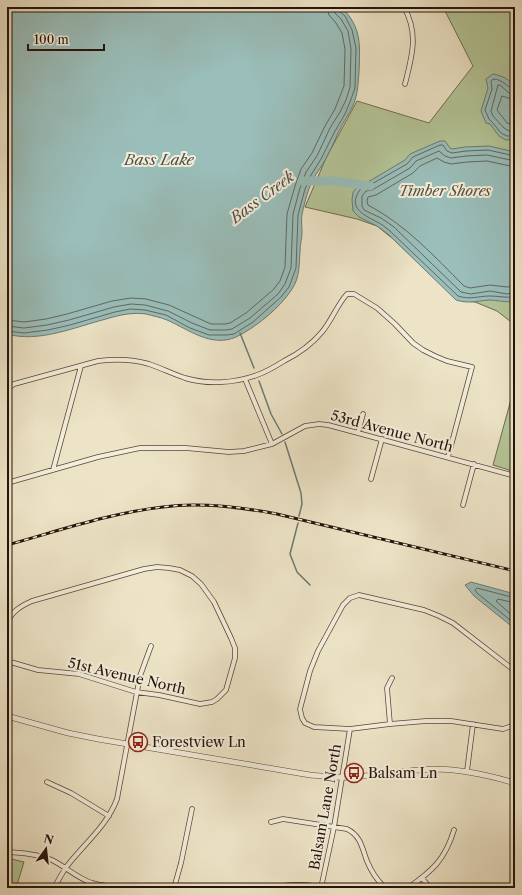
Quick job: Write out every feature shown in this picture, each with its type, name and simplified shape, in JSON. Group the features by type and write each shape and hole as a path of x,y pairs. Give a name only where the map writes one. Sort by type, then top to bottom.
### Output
{"street":[{"path":"404,7 410,19 414,43 413,54 405,84"},
{"path":"7,390 14,384 98,361 124,359 149,364 178,376 214,383 258,375 294,356 306,347 322,332 347,294 354,294 377,308 423,350 447,361 472,367 448,457"},
{"path":"53,470 81,366"},
{"path":"245,378 272,444"},
{"path":"358,433 363,414"},
{"name":"53rd Avenue North","path":"7,482 98,457 140,448 186,448 229,452 244,450 272,444 305,426 312,424 328,425 515,476"},
{"path":"371,479 382,439"},
{"path":"463,505 474,464"},
{"name":"51st Avenue North","path":"7,623 9,617 15,610 32,601 144,569 168,568 180,570 192,576 208,592 214,602 234,648 235,658 226,690 212,702 200,704 159,695 136,692 79,674 38,670 7,661"},
{"path":"515,671 453,623 424,610 359,595 350,598 343,605 318,651 310,671 300,709 305,723 314,727 350,729 426,721 450,721 503,729 508,728 515,722"},
{"path":"54,888 66,868 109,816 118,799 136,692 151,646"},
{"path":"390,724 387,688 392,678"},
{"path":"7,716 68,733 310,775 342,777 432,769 467,771 515,783"},
{"path":"467,771 473,724"},
{"name":"Balsam Lane North","path":"321,888 334,827 350,729"},
{"path":"47,782 71,792 109,816"},
{"path":"174,888 181,863 192,809"},
{"path":"271,822 283,819 347,829 360,839 371,871 385,888"},
{"path":"408,888 435,866 447,851 454,830"},
{"path":"7,852 45,857 66,868 81,879 92,883 116,887 143,888"},
{"path":"422,878 430,888"},
{"path":"275,888 291,884 303,884 321,888"}],"green space":[{"name":"Timber Shores","path":"443,7 515,7 515,325 497,311 475,302 458,300 377,226 357,219 305,207 326,158 357,101 429,123 473,66"},
{"path":"515,385 515,472 493,465"},
{"path":"7,858 24,862 16,888 7,888"}],"water":[{"name":"Bass Lake","path":"7,7 341,7 348,14 356,29 360,53 358,88 355,99 309,190 302,214 299,271 295,284 281,303 259,323 236,337 227,340 209,339 164,319 141,313 116,316 57,333 32,337 7,334"},
{"path":"493,74 509,80 515,89 515,139 506,140 499,136 490,124 486,123 481,111 488,88 486,79"},
{"path":"440,141 445,141 452,149 489,146 515,152 515,301 508,302 489,300 469,302 456,300 388,234 377,226 359,217 353,211 353,192 362,182 368,182 405,160 410,154"},
{"path":"471,582 515,594 515,629 474,596 465,585"}],"waterway":[{"name":"Bass Creek","path":"302,181 335,181 370,186"},
{"name":"Bass Creek","path":"240,333 254,368"},
{"name":"Bass Creek","path":"259,381 271,414 282,434"},
{"name":"Bass Creek","path":"285,442 301,493 302,504 299,516"},
{"name":"Bass Creek","path":"298,523 290,554 297,572 310,585"}],"railway":[{"path":"7,545 84,523 123,514 163,507 206,505 235,507 277,514 515,571"}],"place":[{"name":"Forestview Ln","path":"138,742"},
{"name":"Balsam Ln","path":"354,773"}]}
